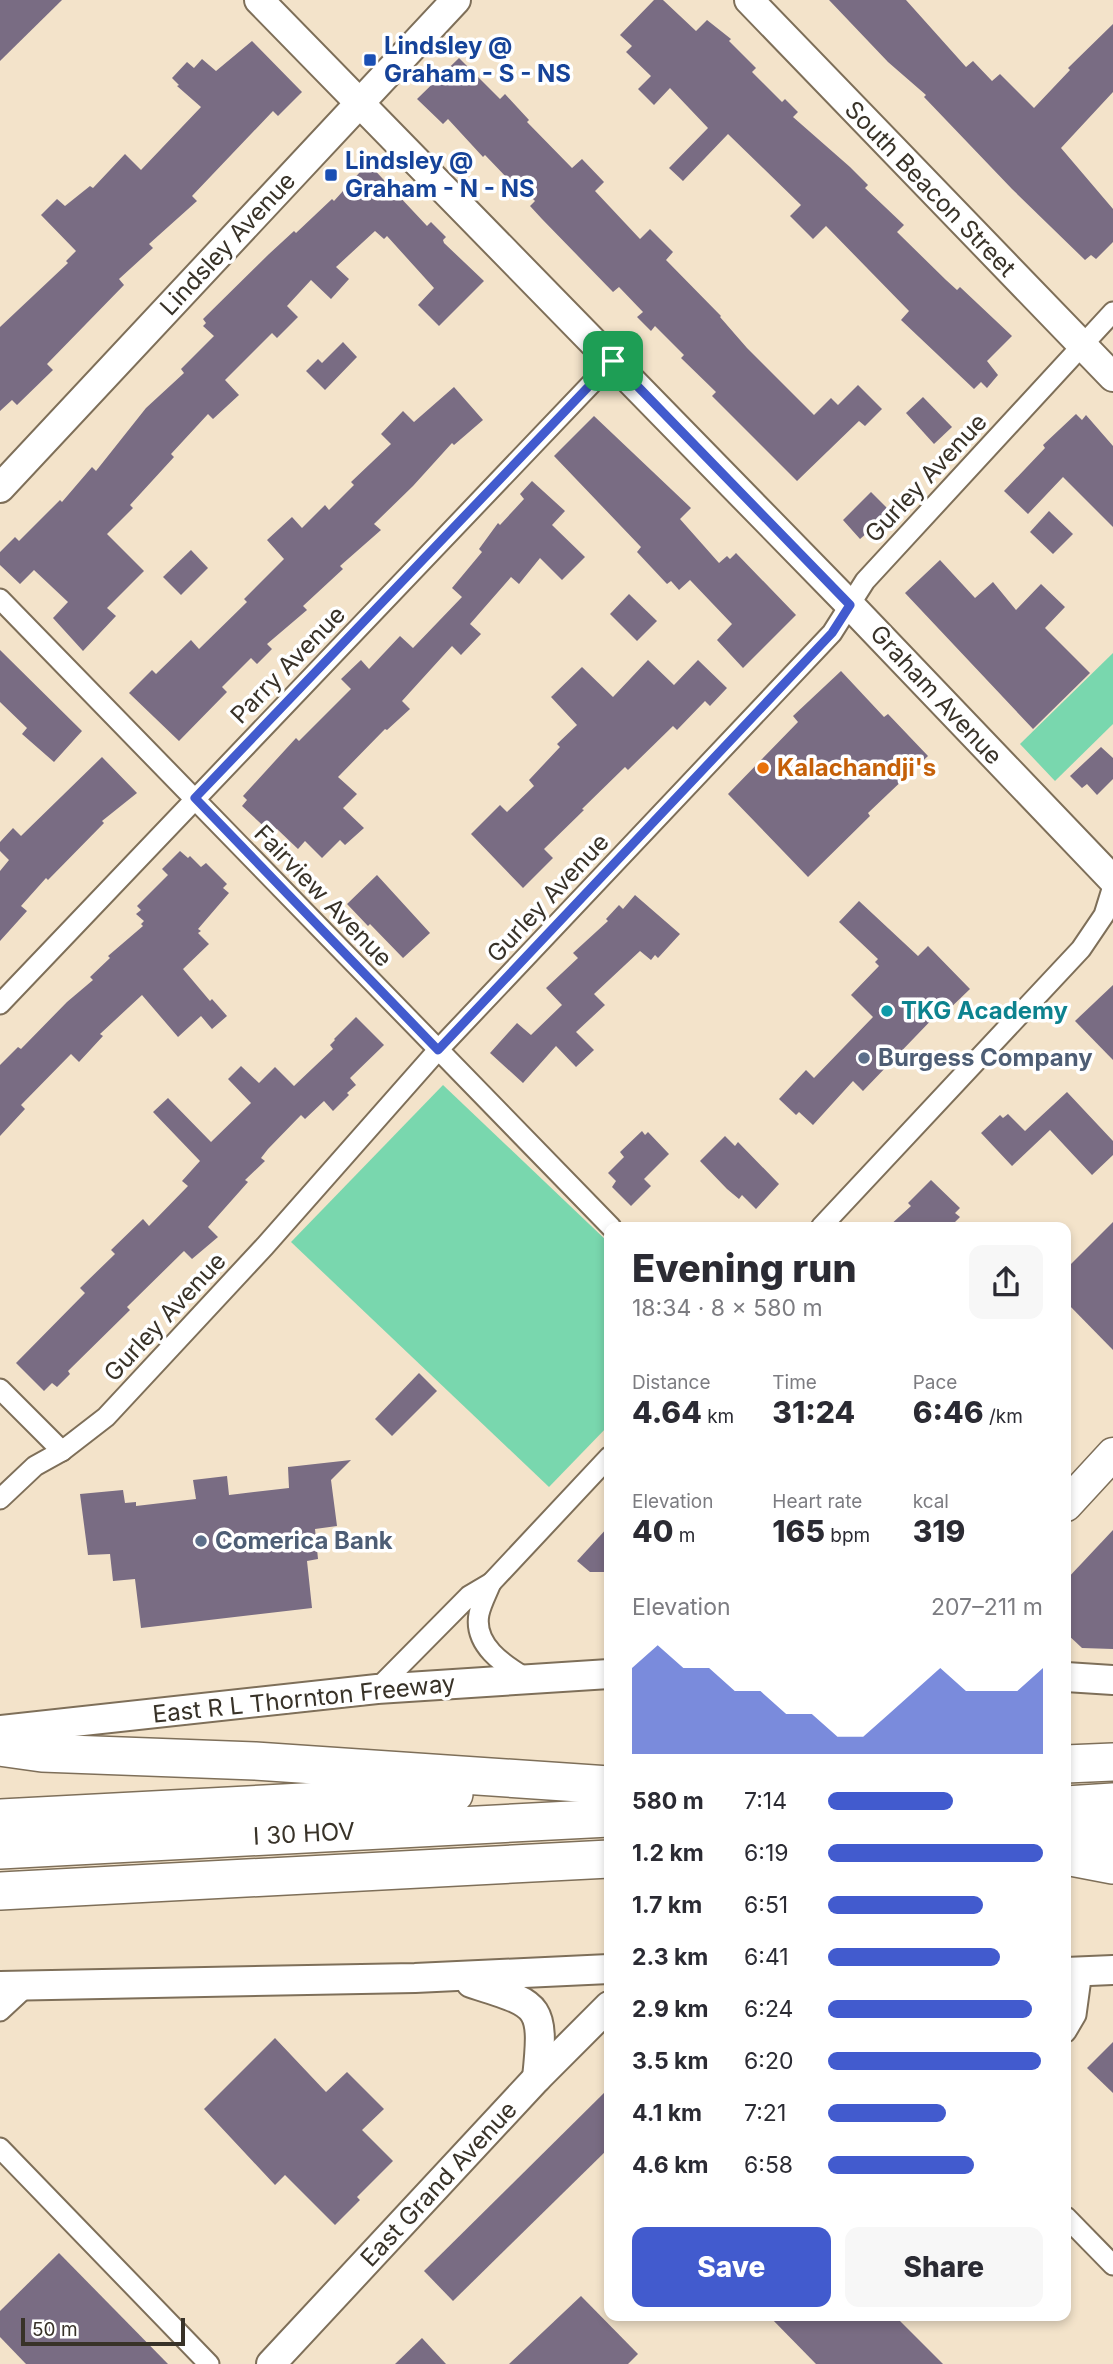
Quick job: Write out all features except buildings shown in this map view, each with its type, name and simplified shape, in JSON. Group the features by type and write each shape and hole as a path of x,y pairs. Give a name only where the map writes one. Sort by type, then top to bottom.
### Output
{"highway":[{"path":"0,1747 42,1753 255,1761 604,1786"},
{"path":"1071,1764 1113,1762"},
{"path":"0,1818 604,1786"},
{"path":"1071,1794 1113,1792"},
{"path":"1071,1805 1113,1802"},
{"name":"I 30 HOV","path":"0,1850 604,1818"},
{"name":"I 30 HOV","path":"0,1861 604,1829"},
{"path":"1071,1836 1113,1835"},
{"path":"1071,1857 1113,1865"},
{"path":"0,1891 604,1859"}],"main road":[{"path":"1071,1500 1113,1454"}],"street":[{"name":"Graham Avenue","path":"259,0 850,605 1113,880"},
{"name":"Lindsley Avenue","path":"0,488 456,0"},
{"name":"South Beacon Street","path":"749,0 1113,377"},
{"name":"Gurley Avenue","path":"0,1499 35,1466 62,1451 106,1417 265,1245 438,1050 832,633 865,581 1113,312"},
{"name":"Parry Avenue","path":"0,1004 613,361"},
{"name":"Fairview Avenue","path":"0,599 606,1222"},
{"path":"826,1222 1081,949 1104,915 1113,886"},
{"path":"0,1389 62,1451"},
{"path":"377,1689 468,1596 491,1583 604,1462"},
{"path":"491,1583 479,1614 479,1625 485,1644 503,1665 526,1678"},
{"name":"East R L Thornton Freeway","path":"0,1730 377,1689 604,1674"},
{"path":"1071,1677 1113,1680"},
{"path":"0,1986 451,1976 604,1969"},
{"path":"1071,2024 1076,2015 1074,1972 1113,1970"},
{"path":"451,1976 519,1998 531,2007 538,2020 541,2041 537,2078"},
{"path":"0,2011 28,1985"},
{"name":"East Grand Avenue","path":"271,2364 537,2078 604,2011"},
{"path":"0,2148 209,2364"},
{"path":"1071,2222 1113,2265"}],"green space":[{"path":"1113,653 1113,724 1055,781 1020,744"},
{"path":"443,1085 604,1238 604,1430 549,1487 291,1242"}],"place":[{"name":"Lindsley @ Graham - S - NS","path":"370,60"},
{"name":"Lindsley @ Graham - N - NS","path":"331,175"},
{"name":"Kalachandji's","path":"763,768"},
{"name":"TKG Academy","path":"887,1011"},
{"name":"Burgess Company","path":"864,1058"},
{"name":"Comerica Bank","path":"201,1541"}],"route":[{"path":"613,361 850,605 832,633 438,1050 195,798 613,361"}]}
